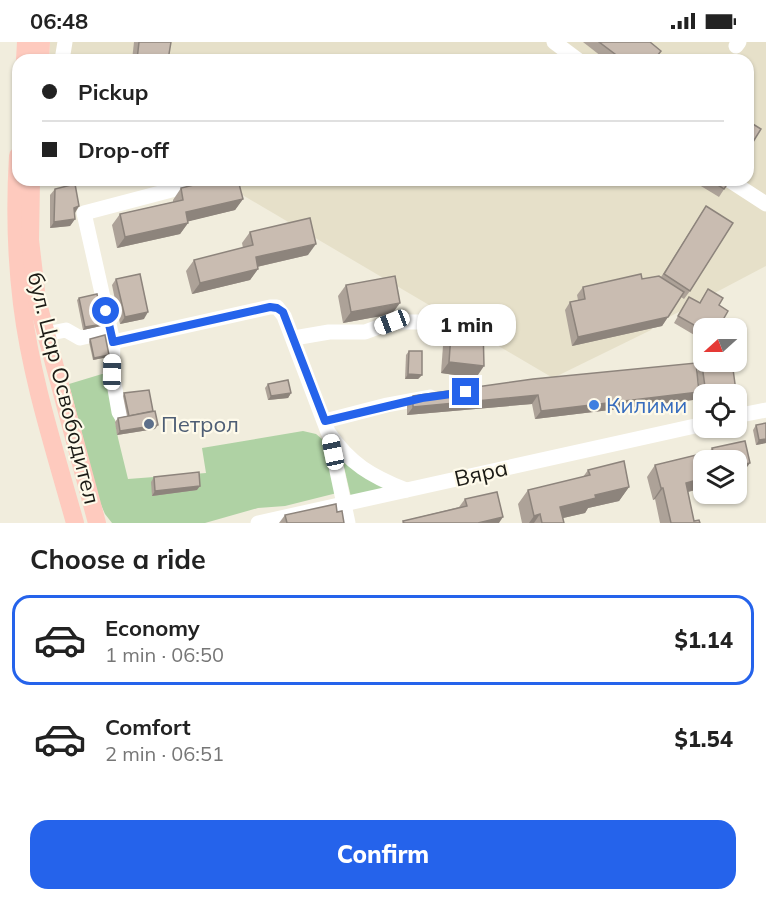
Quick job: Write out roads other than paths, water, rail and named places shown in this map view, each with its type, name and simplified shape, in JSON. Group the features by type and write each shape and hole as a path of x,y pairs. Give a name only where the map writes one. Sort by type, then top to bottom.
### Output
{"main road":[{"name":"бул. Цар Освободител","path":"17,186 22,304 38,383 75,523"},
{"name":"бул. Цар Освободител","path":"31,186 30,230 33,277 45,334 98,523"},
{"path":"60,468 66,523"}],"street":[{"path":"554,42 570,54"},
{"path":"126,416 121,416 119,412 120,398 112,372 111,337 84,213 187,186"},
{"path":"738,186 766,204"},
{"path":"45,334 66,330 80,338 111,337 274,307 283,312 327,427 348,523"},
{"path":"294,338 328,332 365,332 392,322 439,324"},
{"path":"327,427 387,405 446,395"},
{"path":"747,414 766,410"},
{"name":"Вяра","path":"258,523 693,426"},
{"path":"327,427 339,447 353,462 379,479 406,490"}],"place":[{"name":"Килими","path":"594,405"},
{"name":"Петрол","path":"149,424"}]}
